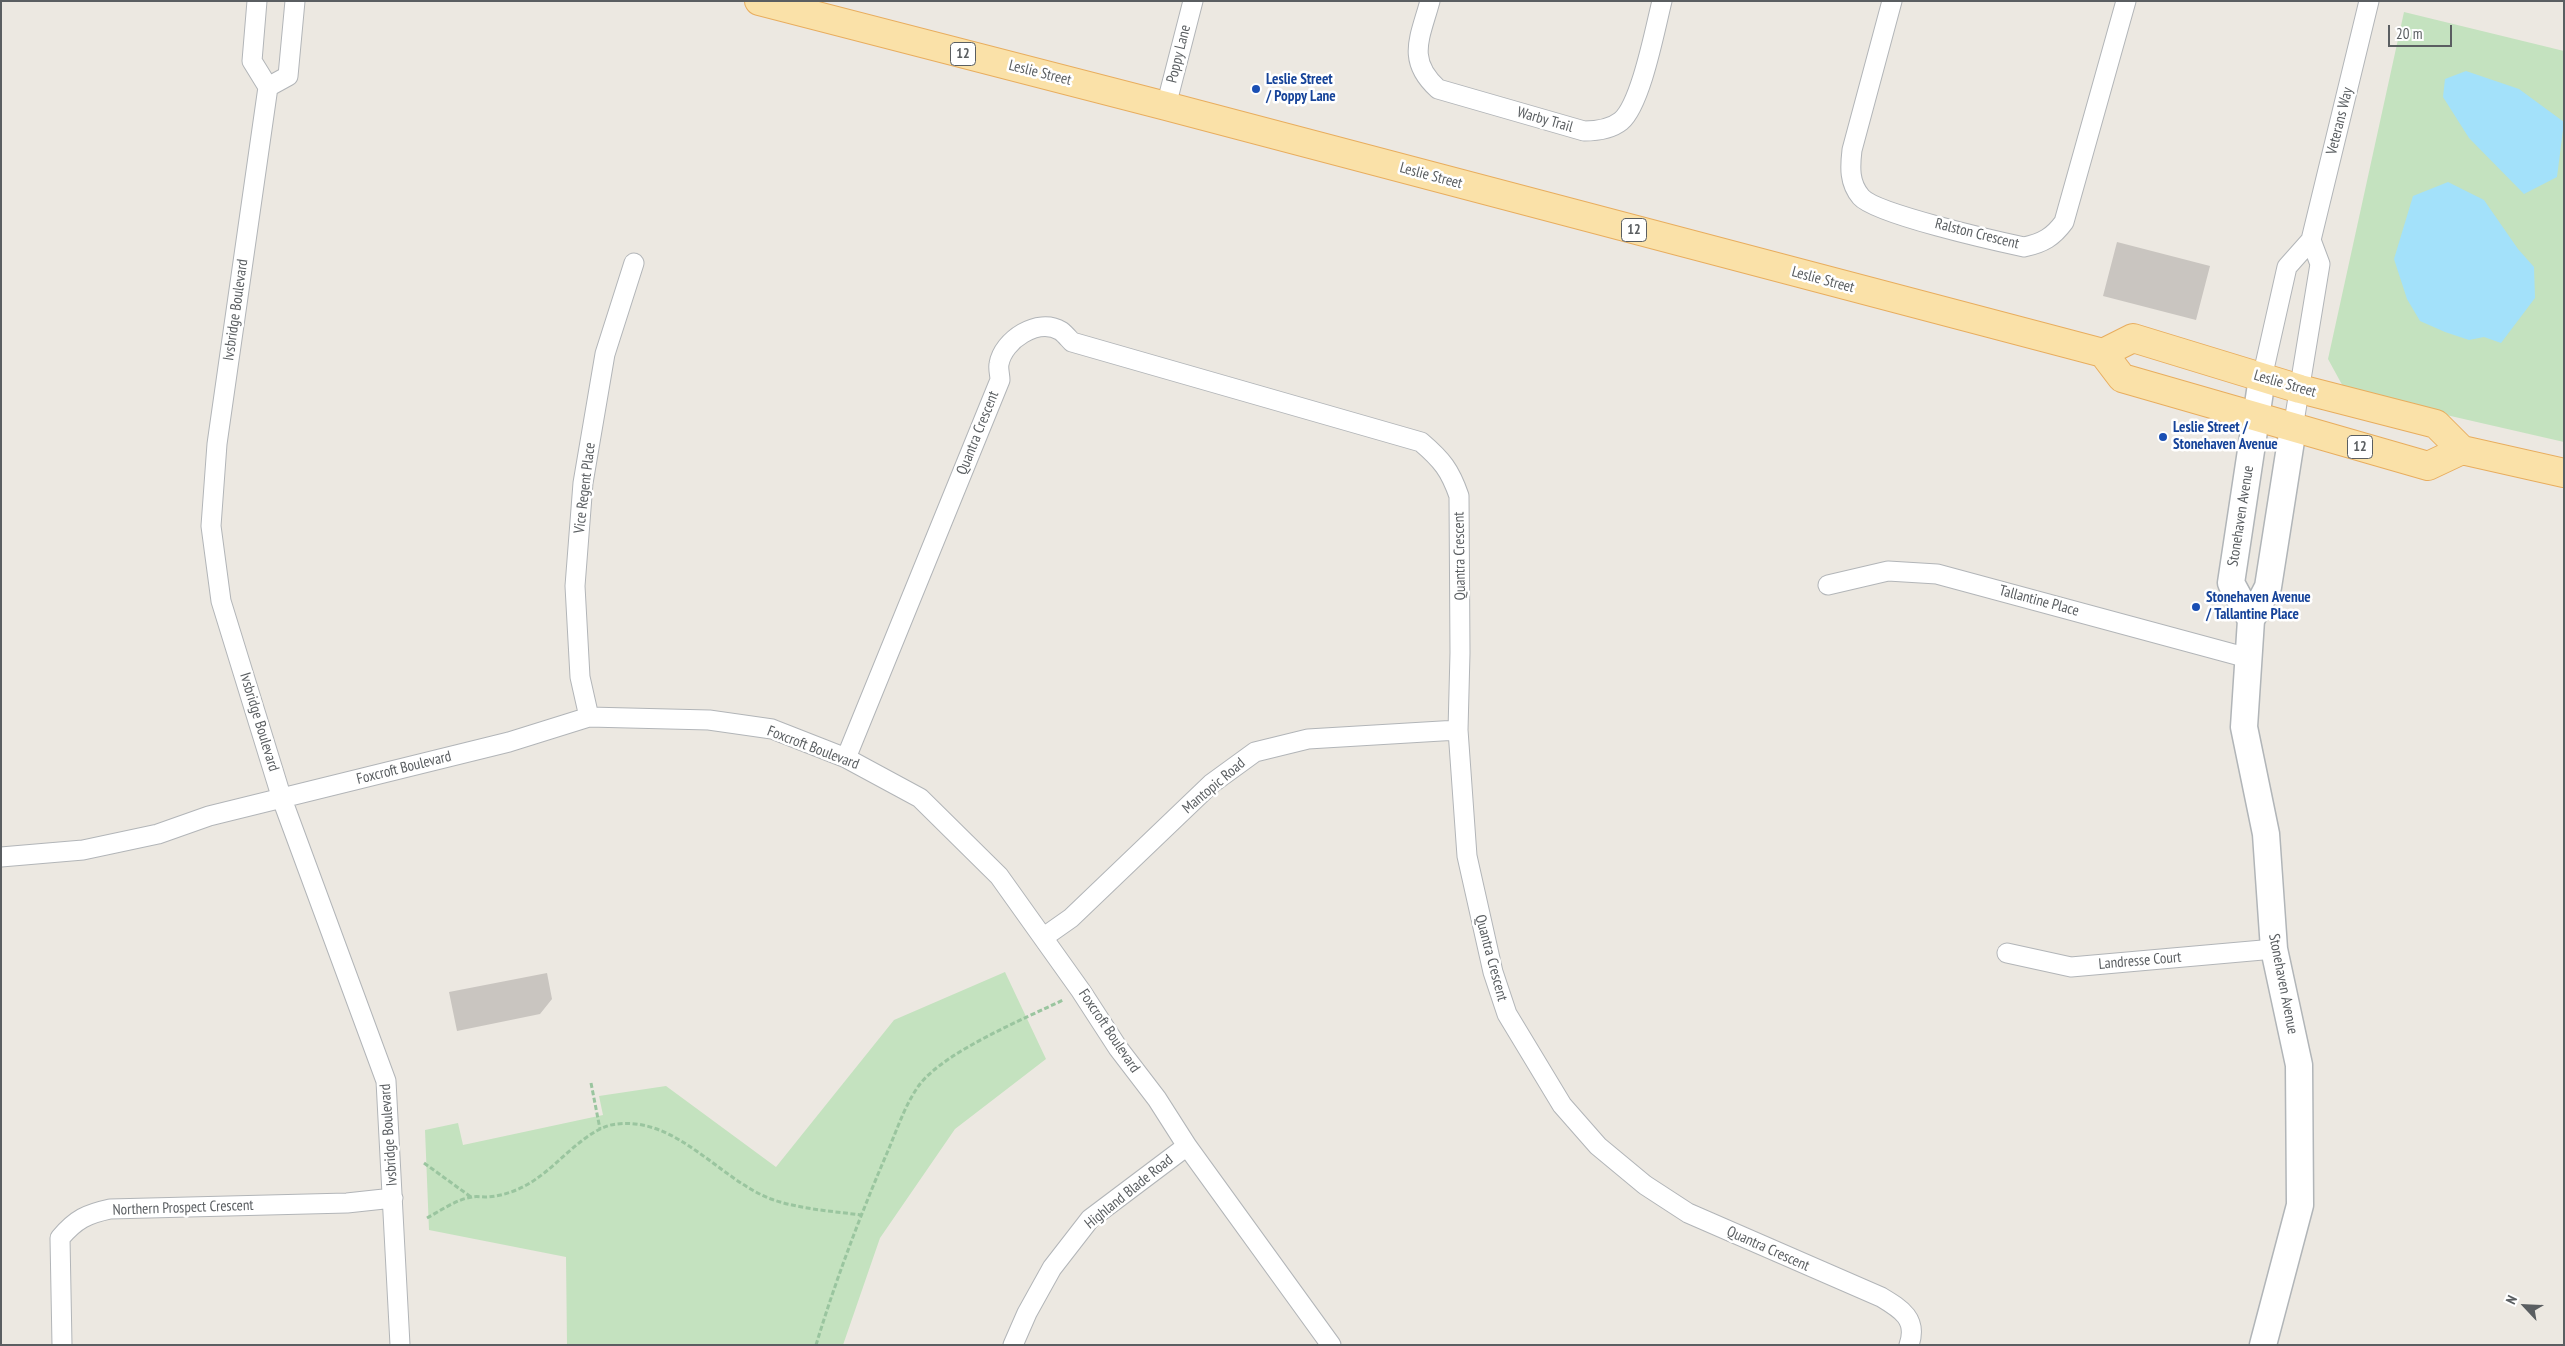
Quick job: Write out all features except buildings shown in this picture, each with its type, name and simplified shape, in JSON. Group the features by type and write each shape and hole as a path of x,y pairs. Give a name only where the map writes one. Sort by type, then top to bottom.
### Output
{"main road":[{"name":"Leslie Street","path":"760,1 1166,106 2103,354 2133,338 2300,390 2436,424 2462,450"},
{"name":"12","path":"2103,354 2122,378 2428,466 2462,450"},
{"path":"2462,450 2564,473"}],"street":[{"path":"257,1 252,62 268,87 288,76 295,1"},
{"name":"Poppy Lane","path":"1166,106 1192,1"},
{"name":"Warby Trail","path":"1430,1 1418,51 1419,65 1426,78 1438,89 1584,131 1608,128 1621,121 1631,110 1637,95 1662,1"},
{"name":"Ralston Crescent","path":"1892,1 1852,150 1850,165 1855,189 1862,198 1883,210 2024,247 2040,244 2054,236 2064,222 2126,1"},
{"name":"Veterans Way","path":"2262,378 2287,267 2311,240 2369,1"},
{"name":"Ivsbridge Boulevard","path":"268,87 219,434 211,526 221,602 282,799 386,1081 400,1345"},
{"path":"2293,428 2320,264 2311,240"},
{"name":"Vice Regent Place","path":"589,718 580,677 575,586 583,483 605,354 634,263"},
{"name":"Quantra Crescent","path":"846,758 1000,380 998,365 1003,351 1013,340 1028,330 1043,327 1060,330 1072,342 1421,442 1441,459 1451,475 1459,496 1458,730 1468,856 1493,972 1507,1014 1562,1105 1598,1146 1645,1185 1688,1213 1881,1297 1906,1312 1913,1334 1910,1345"},
{"name":"Stonehaven Avenue","path":"2251,620 2231,582 2262,378"},
{"name":"Stonehaven Avenue","path":"2263,1345 2300,1205 2299,1065 2274,948 2266,834 2244,727 2251,620 2268,587 2293,428"},
{"name":"Tallantine Place","path":"1828,584 1888,571 1937,574 2248,658"},
{"name":"Foxcroft Boulevard","path":"1,857 83,850 158,834 210,816 509,742 589,718 709,720 772,729 846,758 920,798 999,876 1082,991 1118,1048 1156,1099 1187,1146 1331,1345"},
{"name":"Mantopic Road","path":"1044,937 1071,918 1211,784 1255,752 1308,739 1458,730"},
{"name":"Landresse Court","path":"2007,953 2071,967 2274,948"},
{"name":"Highland Blade Road","path":"1013,1345 1027,1313 1052,1268 1090,1219 1187,1146"},
{"name":"Northern Prospect Crescent","path":"62,1345 60,1238 68,1228 86,1215 110,1209 347,1203 393,1198"}],"path":[{"path":"816,1345 834,1283 860,1215 908,1104 920,1084 944,1062 999,1031 1082,991"},
{"path":"591,1083 600,1129"},
{"path":"427,1218 471,1197 504,1194 521,1188 536,1179 600,1129 617,1124 635,1123 671,1136 755,1191 771,1199 788,1204 860,1215"},
{"path":"424,1163 471,1197"}],"green space":[{"path":"2404,12 2564,51 2564,442 2346,392 2328,359"},
{"path":"1005,972 1046,1059 955,1129 880,1238 843,1345 567,1345 566,1257 429,1230 425,1130 458,1123 463,1145 603,1115 599,1096 666,1086 776,1167 894,1020"}],"water":[{"path":"2466,71 2519,89 2564,122 2557,177 2524,194 2469,138 2443,97 2445,79"},
{"path":"2448,182 2484,200 2518,249 2534,267 2535,298 2501,343 2484,337 2469,340 2420,321 2407,299 2394,259 2413,196"}],"place":[{"name":"Leslie Street / Poppy Lane","path":"1256,89"},
{"name":"Leslie Street / Stonehaven Avenue","path":"2163,437"},
{"name":"Stonehaven Avenue / Tallantine Place","path":"2196,607"}]}
